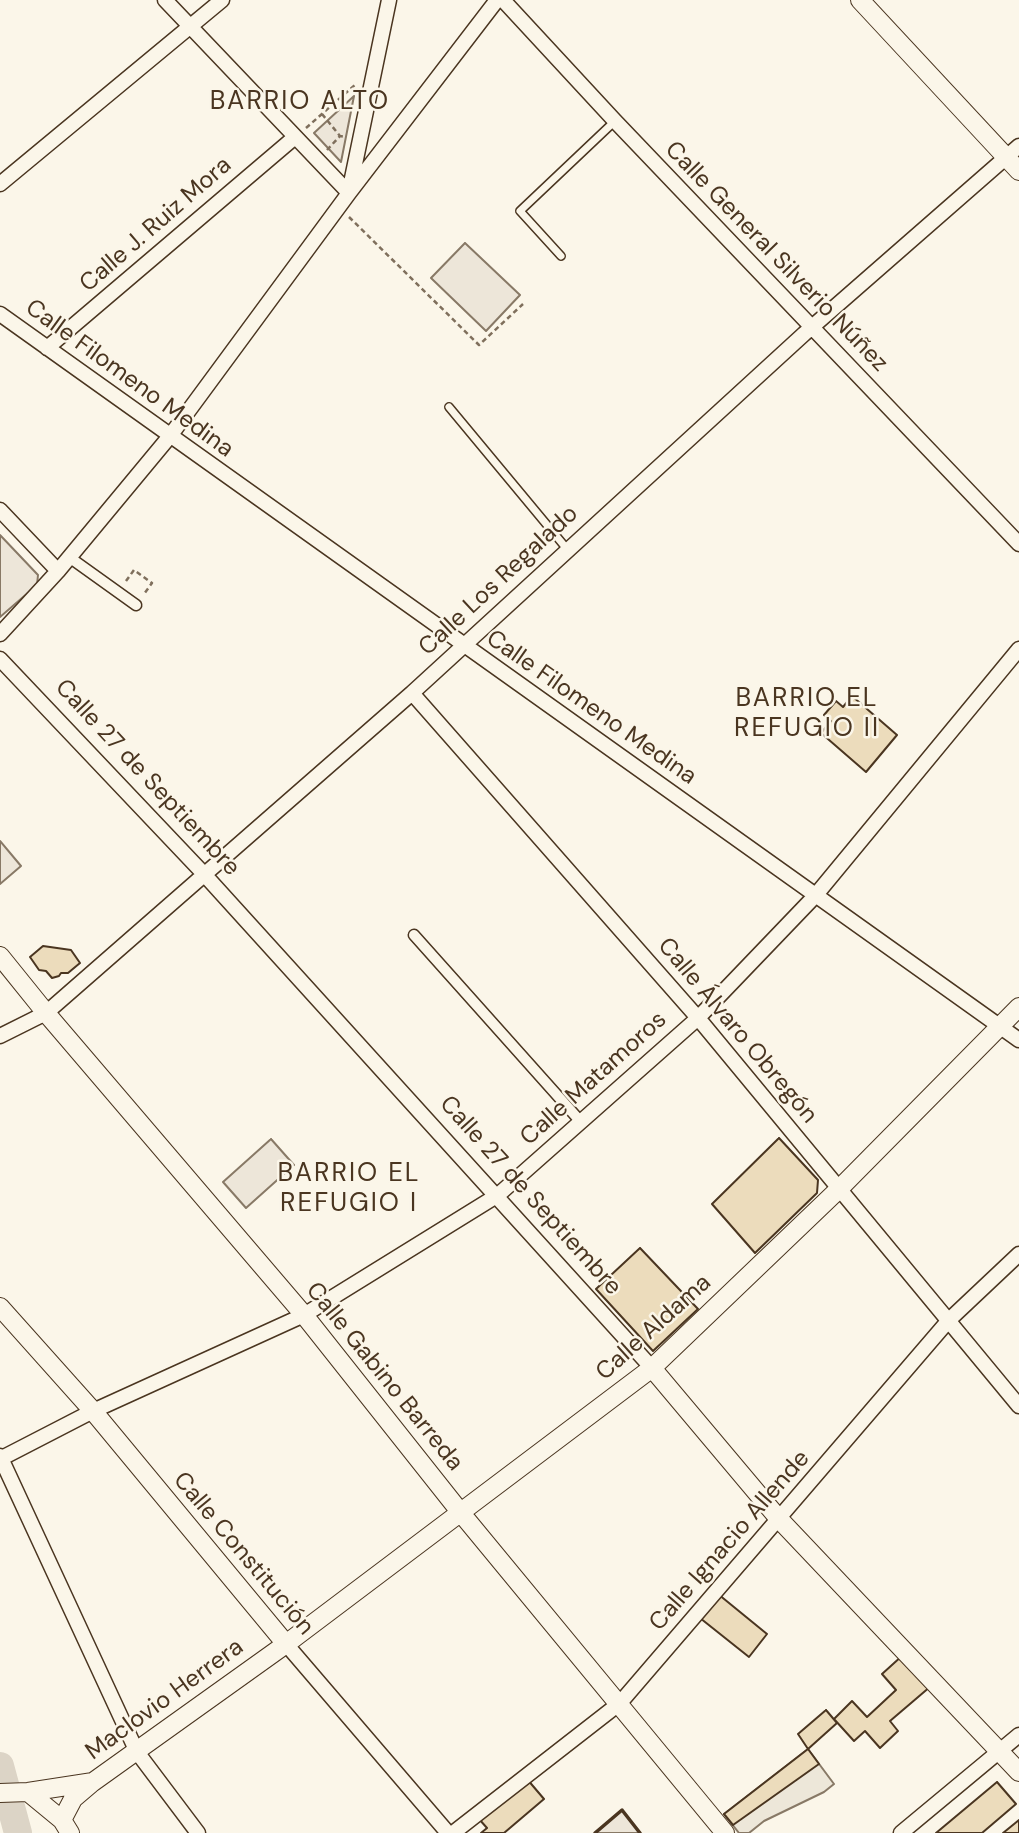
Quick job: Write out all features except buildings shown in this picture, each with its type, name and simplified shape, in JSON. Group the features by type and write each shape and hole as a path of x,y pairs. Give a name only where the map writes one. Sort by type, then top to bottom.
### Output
{"street":[{"path":"164,0 349,193"},
{"path":"0,184 222,0"},
{"path":"349,193 389,0"},
{"path":"0,634 58,571 170,436 349,193 497,0"},
{"name":"Calle General Silverio Núñez","path":"503,0 1019,544"},
{"path":"860,0 1015,158"},
{"name":"Calle J. Ruiz Mora","path":"47,348 295,136"},
{"name":"Calle Los Regalado","path":"0,1036 46,1013 412,693 812,326 1015,158"},
{"name":"Calle Filomeno Medina","path":"0,314 1019,1041"},
{"path":"0,510 58,571"},
{"path":"69,557 136,605"},
{"name":"Calle Matamoros","path":"1,1458 93,1411 304,1315 498,1195 698,1018 816,896 1019,649"},
{"name":"Calle 27 de Septiembre","path":"0,659 203,873 498,1195 652,1368 779,1519 1019,1772"},
{"name":"Calle Álvaro Obregón","path":"412,693 698,1018 1019,1406"},
{"path":"414,935 581,1122"},
{"name":"Calle Gabino Barreda","path":"0,956 304,1315 461,1513 725,1833"},
{"name":"Calle Aldama","path":"286,1644 652,1368 839,1189 1019,1007"},
{"name":"Calle Ignacio Allende","path":"451,1833 620,1703 949,1320 1019,1254"},
{"name":"Calle Constitución","path":"0,1307 93,1411 286,1644 451,1833"},
{"path":"1,1458 137,1752 198,1833"},
{"name":"Maclovio Herrera","path":"0,1793 28,1792 93,1782 286,1644"},
{"path":"901,1833 1019,1735"},
{"path":"28,1792 66,1827 73,1799 93,1782"}],"lane":[{"path":"561,256 520,211 615,121"},
{"path":"449,407 568,549"}],"path":[{"path":"295,136 375,68"},
{"path":"322,114 340,136 361,139"},
{"path":"318,160 340,136"},
{"path":"339,207 480,345 523,304"},
{"path":"118,592 134,570 152,583 136,605"}],"shaded area":[{"path":"354,96 341,162 314,133"},
{"path":"465,243 520,295 486,331 431,278"},
{"path":"0,535 38,575 37,585 0,617"},
{"path":"0,841 21,866 0,884"},
{"path":"271,1139 294,1165 246,1208 223,1182"},
{"path":"808,1749 834,1784 824,1792 764,1821 749,1833 739,1833 724,1814"},
{"path":"622,1810 640,1833 595,1833"}],"waterway":[{"path":"0,1766 18,1833"}],"wall":[{"path":"595,1833 622,1810 640,1833"}],"district":[{"name":"BARRIO ALTO","path":"300,102"},
{"name":"BARRIO EL REFUGIO II","path":"807,714"},
{"name":"BARRIO EL REFUGIO I","path":"349,1189"}]}
